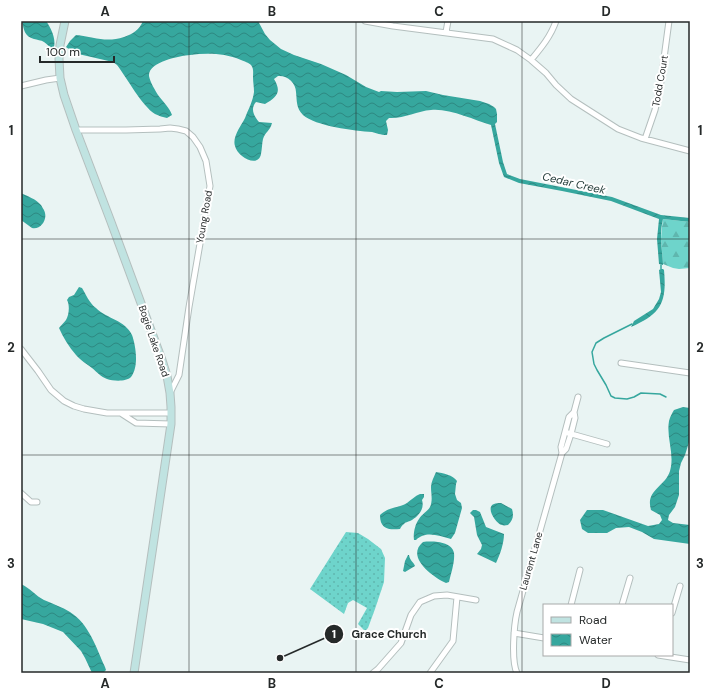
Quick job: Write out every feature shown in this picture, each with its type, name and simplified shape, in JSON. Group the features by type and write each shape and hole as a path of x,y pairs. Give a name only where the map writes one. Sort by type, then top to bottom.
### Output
{"main road":[{"name":"Bogie Lake Road","path":"65,21 60,52 60,78 64,95 160,356 167,376 170,393 171,424 134,673"}],"street":[{"path":"365,21 493,39 517,50 531,60 571,99 618,129 645,139 690,151"},
{"path":"446,32 448,21"},
{"path":"531,60 549,37 556,21"},
{"name":"Todd Court","path":"645,139 655,110 660,88 669,21"},
{"path":"21,86 60,78"},
{"name":"Young Road","path":"76,130 178,129 186,131 193,137 200,147 206,161 210,186 188,307 179,375 170,393"},
{"path":"21,349 51,390 64,401 74,406 107,413 171,413"},
{"path":"621,363 690,373"},
{"name":"Laurent Lane","path":"516,672 514,662 515,620 562,453 561,447 568,433 569,416 574,412 578,397"},
{"path":"122,413 136,423 171,424"},
{"path":"568,433 607,444"},
{"path":"21,493 31,502 37,502"},
{"path":"570,604 580,570"},
{"path":"622,604 630,578"},
{"path":"673,610 680,586"},
{"path":"373,673 401,643 411,615 420,602 434,596 447,595 476,600"},
{"path":"430,673 453,641 457,596"},
{"path":"514,633 543,638"},
{"path":"667,656 690,660"}],"green space":[{"path":"663,219 690,222 690,268 679,269 663,264 661,239"},
{"path":"346,532 358,533 368,539 381,549 385,558 384,582 368,628 365,631 358,624 367,608 353,600 348,603 344,614 310,589"}],"water":[{"path":"22,21 46,21 53,33 54,47 52,48 43,41 28,36 23,27"},
{"path":"143,21 258,21 265,34 281,49 321,64 379,92 426,91 489,104 496,109 497,122 495,124 507,174 520,179 612,197 661,215 690,218 690,222 663,219 661,236 663,265 659,264 657,239 659,219 611,201 519,183 504,177 499,163 491,125 446,111 431,110 389,118 386,121 388,130 387,135 326,125 309,119 303,115 298,107 296,89 293,83 288,78 281,76 274,79 278,87 278,91 273,99 265,104 256,102 253,107 253,112 259,122 272,123 263,139 259,158 252,161 239,154 234,143 239,128 252,102 254,92 253,70 251,65 242,60 228,56 209,54 196,54 179,57 159,63 153,67 149,76 158,95 171,112 172,115 167,118 156,115 145,105 117,65 113,62 74,53 66,47 76,35 106,40 124,37 140,27"},
{"path":"21,193 37,201 45,211 44,222 38,228 32,228 21,220"},
{"path":"659,270 664,270 665,281 663,299 660,306 649,317 631,327 634,321 653,309 659,299 661,292"},
{"path":"79,287 82,288 90,301 100,312 125,326 132,335 136,350 136,362 134,373 129,379 116,381 103,377 78,357 62,335 59,328 66,320 68,315 69,307 67,300 69,297 74,295"},
{"path":"683,407 690,408 690,439 679,471 679,495 668,520 673,523 690,525 690,544 654,539 629,527 616,528 607,533 588,533 582,529 580,520 587,510 603,510 648,526 659,524 662,520 660,515 651,510 651,498 656,489 668,476 670,471 672,458 668,427 669,421 674,410"},
{"path":"436,472 450,476 457,481 455,494 457,500 461,503 462,508 455,533 451,539 428,534 414,540 416,524 431,504 431,485"},
{"path":"420,494 424,494 422,500 423,507 416,517 402,525 400,529 388,529 383,526 380,520 380,515 387,510 407,503"},
{"path":"496,503 501,503 512,509 513,518 508,525 497,522 491,512 492,506"},
{"path":"473,510 480,512 486,527 504,534 502,549 496,563 477,554 482,545 477,535 474,517 470,513"},
{"path":"423,542 446,544 452,549 454,553 454,560 449,582 446,583 434,576 419,560 417,554 418,548"},
{"path":"408,555 415,566 405,572 403,571"},
{"path":"21,584 44,600 61,607 77,617 91,636 106,670 104,672 92,673 81,651 63,632 43,624 21,619"}],"waterway":[{"path":"632,324 596,343 592,352 594,364 611,396 615,398 627,399 641,393 660,394 666,397"}],"place":[{"name":"Grace Church","path":"280,658"}],"water label":[{"name":"Cedar Creek","path":"574,183"}]}
